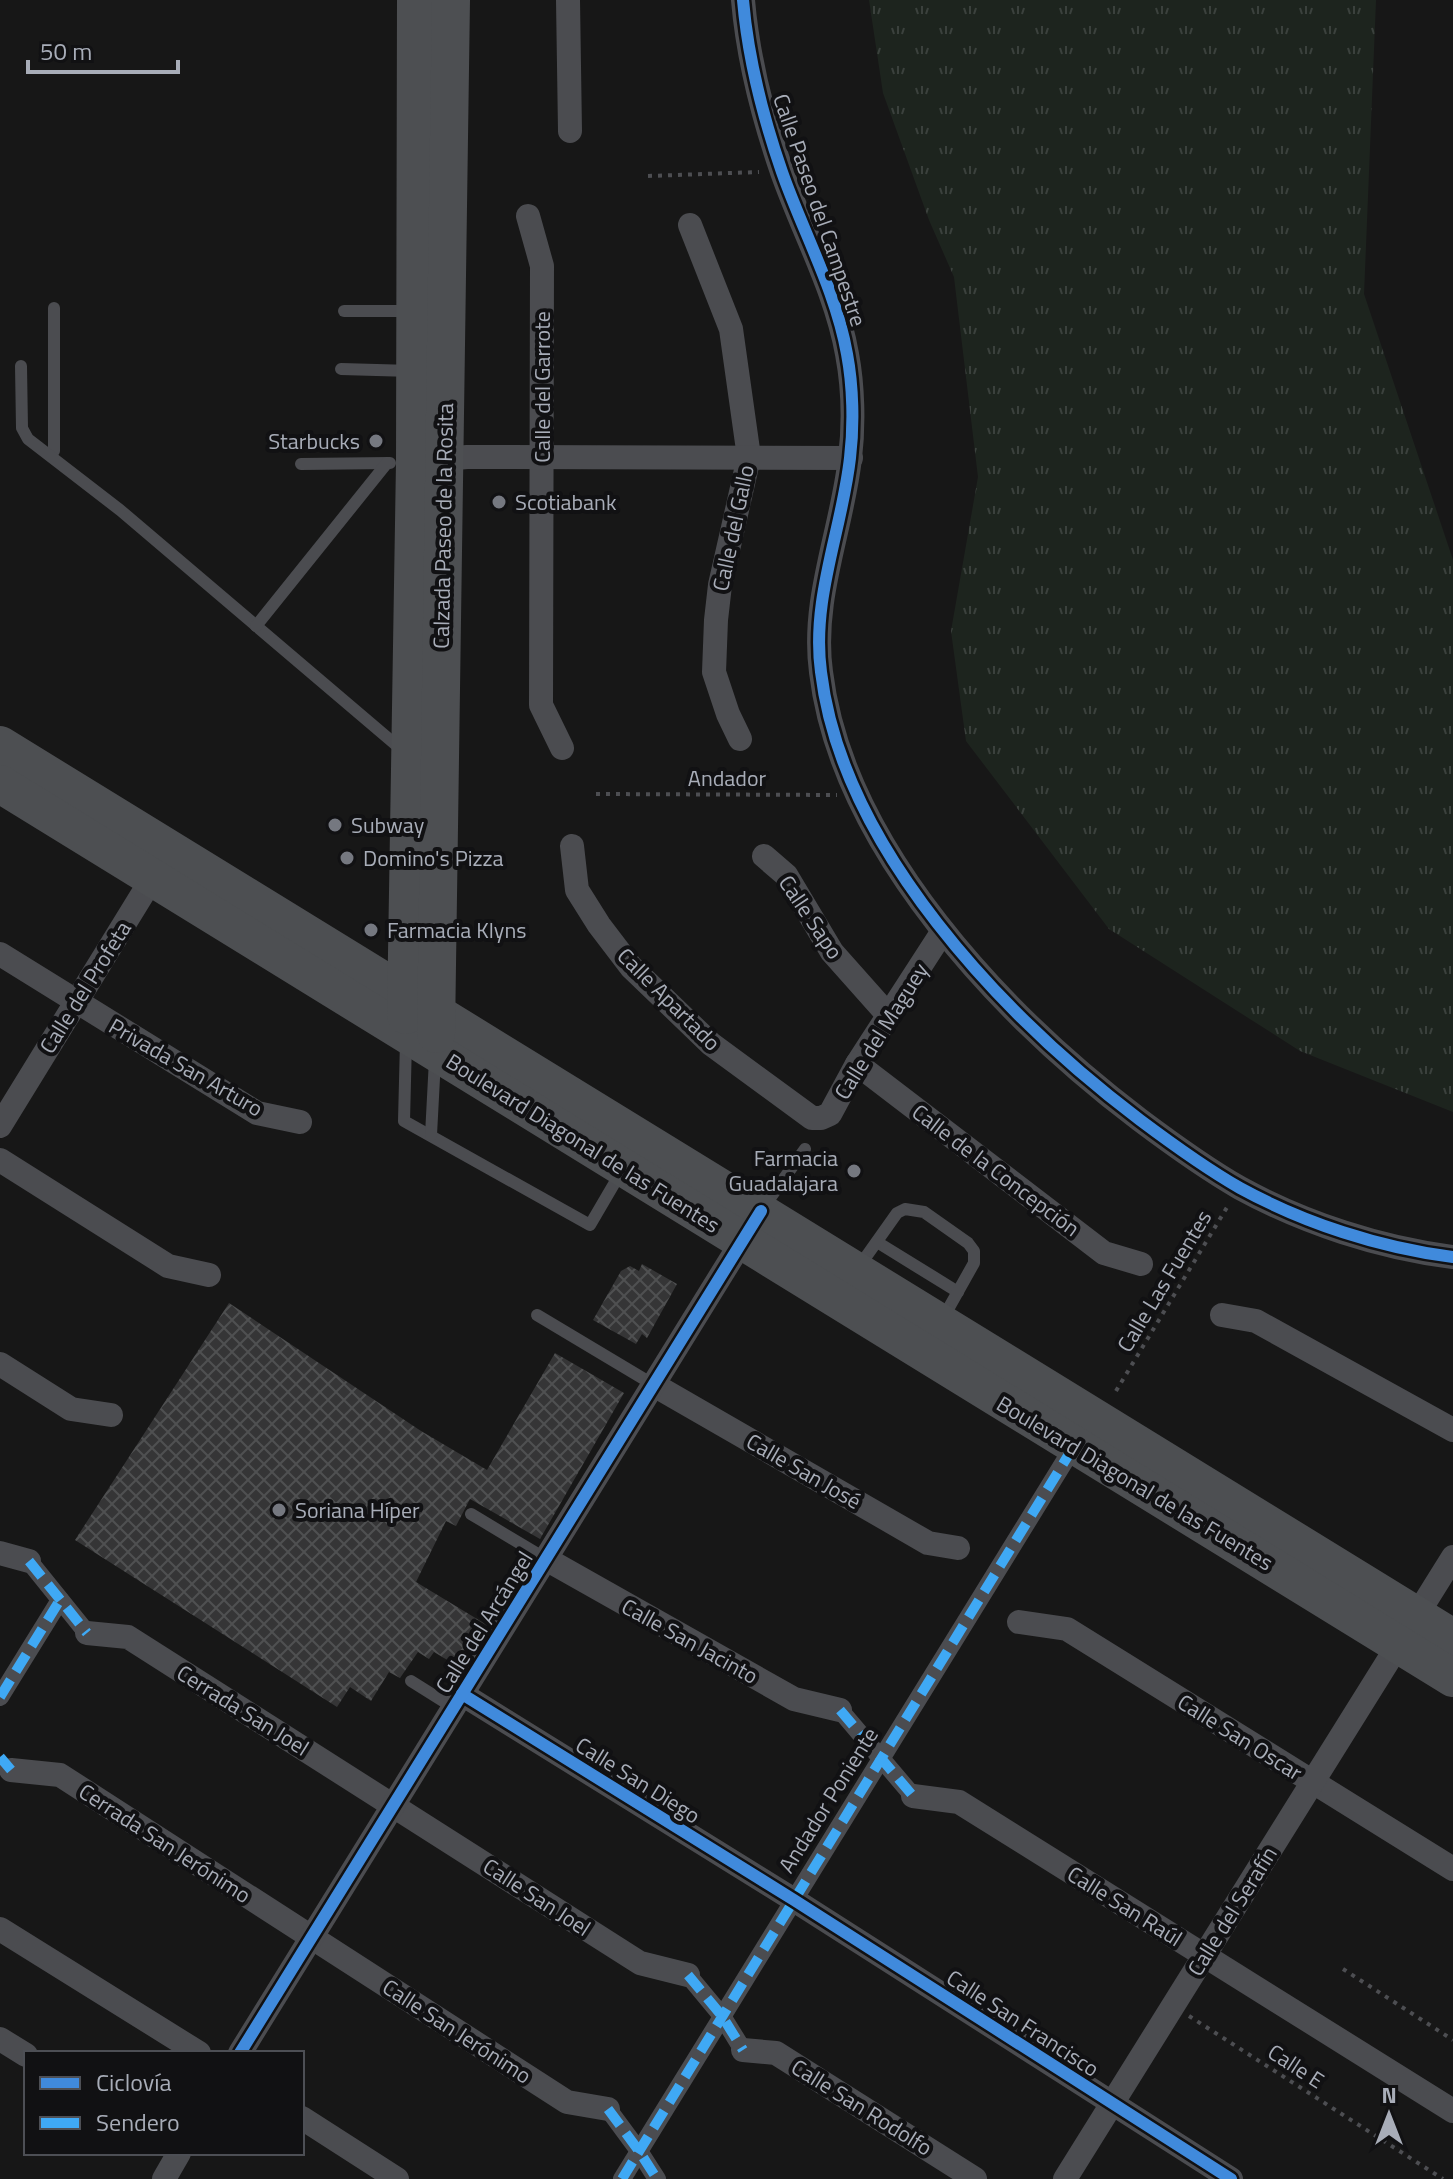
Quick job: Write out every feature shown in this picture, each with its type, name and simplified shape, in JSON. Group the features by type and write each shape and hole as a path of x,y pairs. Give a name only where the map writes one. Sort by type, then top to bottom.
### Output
{"main road":[{"name":"Calzada Paseo de la Rosita","path":"416,0 415,461 421,1043"},
{"name":"Calzada Paseo de la Rosita","path":"422,1003 409,757 415,461 451,0"},
{"name":"Boulevard Diagonal de las Fuentes","path":"0,745 162,864 421,1043 624,1168 751,1226 866,1256 949,1307 1408,1630 1453,1678"},
{"name":"Boulevard Diagonal de las Fuentes","path":"0,784 162,864 422,1003 1074,1446 1408,1630 1453,1638"}],"street":[{"path":"568,0 570,131"},
{"name":"Calle Paseo del Campestre","path":"743,0 745,29 756,83 782,171 833,302 847,353 852,408 851,458 819,622 820,667 826,710 844,766 880,838 943,931 1004,999 1057,1052 1173,1145 1239,1187 1296,1214 1361,1237 1453,1257"},
{"name":"Calle del Garrote","path":"528,216 542,266 541,705 562,748"},
{"name":"Calle del Gallo","path":"690,225 731,329 749,457 720,585 714,672 740,739"},
{"path":"415,461 467,457 851,458"},
{"name":"Calle Apartado","path":"572,846 577,890 631,967 711,1044 812,1118"},
{"name":"Calle Sapo","path":"764,856 786,875 832,952 888,1015"},
{"name":"Calle del Profeta","path":"0,1126 162,864"},
{"name":"Calle del Maguey","path":"812,1118 830,1114 857,1064 943,931"},
{"name":"Privada San Arturo","path":"0,954 257,1113 300,1122"},
{"name":"Calle de la Concepción","path":"857,1064 1104,1253 1141,1264"},
{"path":"0,1160 168,1266 209,1275"},
{"name":"Calle del Arcángel","path":"241,2051 751,1226"},
{"path":"1222,1315 1256,1321 1453,1430"},
{"path":"0,1364 71,1409 111,1415"},
{"name":"Calle San José","path":"654,1385 928,1543 958,1548"},
{"name":"Andador Poniente","path":"622,2179 1074,1446"},
{"path":"0,1553 29,1561 87,1633"},
{"name":"Calle del Serafín","path":"1065,2179 1453,1557"},
{"name":"Calle San Jacinto","path":"546,1559 794,1699 840,1710"},
{"path":"0,1697 60,1600"},
{"name":"Calle San Oscar","path":"1019,1622 1067,1629 1453,1869"},
{"name":"Cerrada San Joel","path":"87,1633 128,1637 392,1805"},
{"name":"Calle San Diego","path":"458,1701 794,1900"},
{"path":"840,1710 913,1796"},
{"name":"Cerrada San Jerónimo","path":"6,1763 60,1775 311,1938"},
{"name":"Calle San Raúl","path":"913,1796 959,1802 1453,2111"},
{"name":"Calle San Joel","path":"392,1805 640,1963 688,1975"},
{"name":"Calle San Francisco","path":"794,1900 1231,2179"},
{"path":"0,1929 196,2051"},
{"name":"Calle San Jerónimo","path":"311,1938 567,2102 608,2109"},
{"path":"688,1975 722,2016 743,2050"},
{"path":"0,2039 24,2054"},
{"name":"Calle San Rodolfo","path":"743,2050 776,2053 975,2179"},
{"path":"608,2109 657,2179"},
{"path":"304,2119 397,2179"},
{"path":"164,2179 178,2155"}],"lane":[{"path":"54,308 54,451"},
{"path":"344,311 415,311"},
{"path":"21,366 22,428 28,439 120,510 409,757"},
{"path":"341,369 415,371"},
{"path":"301,464 415,461"},
{"path":"256,626 415,461"},
{"path":"421,1043 404,1121 590,1225 624,1168"},
{"path":"421,1043 431,1135"},
{"path":"751,1226 805,1149"},
{"path":"866,1256 897,1213 905,1209 924,1212 968,1243 974,1251 974,1263 949,1307"},
{"path":"537,1315 654,1385"},
{"path":"471,1514 546,1559"},
{"path":"411,1681 458,1701"}],"path":[{"path":"648,176 782,171"},
{"path":"1343,1969 1453,2040"}],"green space":[{"path":"869,0 1376,0 1364,294 1453,560 1453,1112 1300,1051 1109,929 966,741 951,631 978,477 954,277 929,220 883,93"}],"building":[{"path":"642,1264 677,1284 647,1338 642,1334 636,1344 593,1320 621,1271 630,1266 639,1271"},
{"name":"Soriana Híper","path":"229,1303 421,1431 487,1470 555,1353 624,1393 540,1539 470,1499 456,1526 446,1521 416,1582 487,1625 459,1667 434,1652 429,1659 418,1652 400,1678 389,1672 371,1701 350,1687 337,1707 75,1540"}],"marked path":[{"path":"622,2179 1074,1446"},
{"path":"29,1561 87,1633"},
{"path":"0,1697 60,1600"},
{"path":"840,1710 913,1796"},
{"path":"0,1757 11,1770"},
{"path":"688,1975 722,2016 743,2050"},
{"path":"608,2109 657,2179"}],"cycle path":[{"path":"743,0 757,88 769,130 790,194 835,307 847,354 852,392 851,445 820,618 821,672 835,738 861,802 895,864 937,923 985,979 1036,1031 1088,1078 1176,1147 1240,1188 1316,1223 1398,1247 1453,1257"},
{"path":"241,2051 761,1211"},
{"path":"462,1694 794,1900 1231,2179"}],"place":[{"name":"Starbucks","path":"376,441"},
{"name":"Scotiabank","path":"499,502"},
{"name":"Subway","path":"335,825"},
{"name":"Domino's Pizza","path":"347,858"},
{"name":"Farmacia Klyns","path":"371,930"},
{"name":"Farmacia Guadalajara","path":"854,1171"},
{"name":"Soriana Híper","path":"279,1510"}]}
